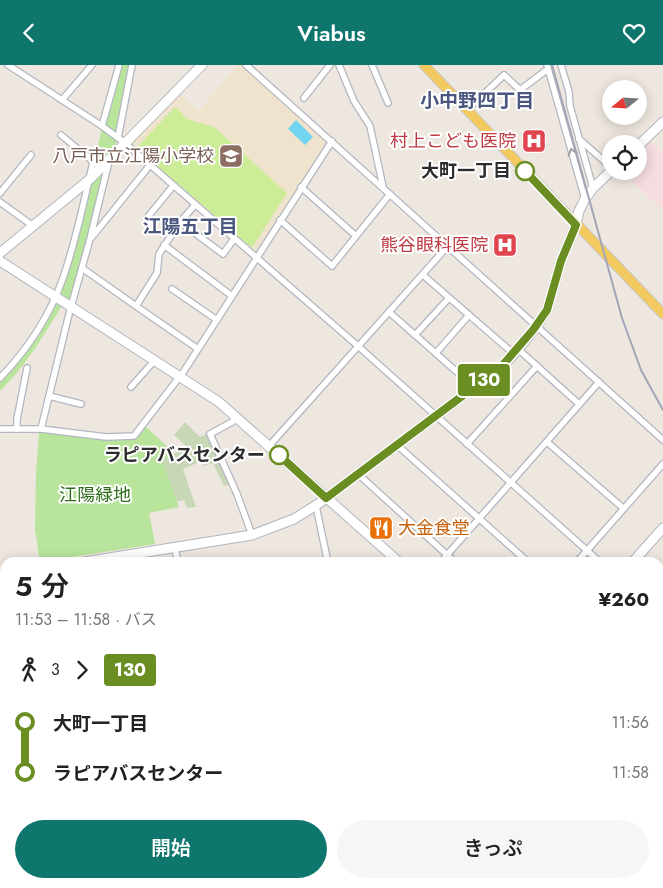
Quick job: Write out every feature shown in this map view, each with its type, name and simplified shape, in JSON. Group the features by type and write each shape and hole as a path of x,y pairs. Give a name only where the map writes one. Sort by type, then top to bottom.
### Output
{"main road":[{"path":"426,66 663,314"}],"street":[{"path":"8,65 102,126 150,165 359,347 594,557"},
{"path":"62,100 92,65"},
{"path":"102,126 119,65"},
{"path":"121,141 132,65"},
{"path":"41,429 109,161 121,141 202,65"},
{"path":"246,65 663,440"},
{"path":"304,98 330,65"},
{"path":"339,65 354,101 370,126 383,187"},
{"path":"372,65 388,103"},
{"path":"561,65 593,188"},
{"path":"467,110 504,75 520,90 548,67 585,199"},
{"path":"647,137 663,122"},
{"path":"61,135 97,165"},
{"path":"579,139 602,159"},
{"path":"0,429 41,429 106,437 134,436 180,376 332,141"},
{"path":"0,193 31,155"},
{"path":"0,378 24,351 55,297 63,278 90,179 97,165 109,161"},
{"path":"90,239 150,165"},
{"path":"0,253 90,179"},
{"path":"114,557 252,535 294,519 316,506 501,367 537,326 547,310 561,261 576,225 579,211 593,188 602,180"},
{"path":"147,218 174,186"},
{"path":"301,187 356,236"},
{"path":"280,220 332,266 390,194"},
{"path":"0,202 33,226"},
{"path":"136,306 157,273 159,254 164,245 195,205"},
{"path":"180,222 223,253 234,239"},
{"path":"164,245 232,296"},
{"path":"269,446 448,247"},
{"path":"0,261 219,402 393,557"},
{"path":"82,268 198,349"},
{"path":"423,275 469,315 536,366 579,404"},
{"path":"172,289 217,320"},
{"path":"415,335 449,297"},
{"path":"389,312 474,387"},
{"path":"436,353 469,315"},
{"path":"131,387 155,360"},
{"path":"467,444 536,366"},
{"path":"17,429 17,419 27,368"},
{"path":"447,555 599,382"},
{"path":"49,396 81,404"},
{"path":"237,418 210,434 237,494 252,535"},
{"path":"547,442 623,508"},
{"path":"397,445 523,557"},
{"path":"581,557 663,464"},
{"path":"358,474 449,557"},
{"path":"316,506 327,557"},
{"path":"637,557 663,528"},
{"path":"175,547 177,557"}],"shaded area":[{"name":"八戸市立江陽小学校","path":"238,65 246,65 332,141 256,258 125,143 176,91 199,111"},
{"path":"649,140 661,153 663,152 663,210 630,180 647,180 647,142"}],"green space":[{"path":"119,65 132,65 118,138 109,161 71,307 64,302 27,359 0,391 0,378 32,337 63,278"},
{"path":"174,108 177,108 187,119 214,127 287,193 253,246 251,247 136,148"},
{"path":"185,422 200,437 207,434 230,484 224,486 213,463 204,466 202,461 183,469 196,507 187,508 184,500 177,501 162,461 186,446 174,435"},
{"name":"江陽緑地","path":"145,426 174,453 163,461 179,507 149,513 155,544 72,557 39,557 35,530 39,432 135,439"}],"water":[{"path":"296,120 313,137 305,145 288,129"}],"railway":[{"path":"552,65 622,318 641,370 663,410"}],"bus line":[{"name":"130","path":"279,455 326,498 501,367 514,354 537,326 547,310 561,261 576,225 525,171"}],"place":[{"name":"村上こども医院","path":"534,141"},
{"name":"八戸市立江陽小学校","path":"231,156"},
{"name":"大町一丁目","path":"525,171"},
{"name":"熊谷眼科医院","path":"505,245"},
{"name":"ラピアバスセンター","path":"279,455"},
{"name":"大金食堂","path":"381,528"}],"district":[{"name":"小中野四丁目","path":"477,100"},
{"name":"江陽五丁目","path":"190,226"}]}
